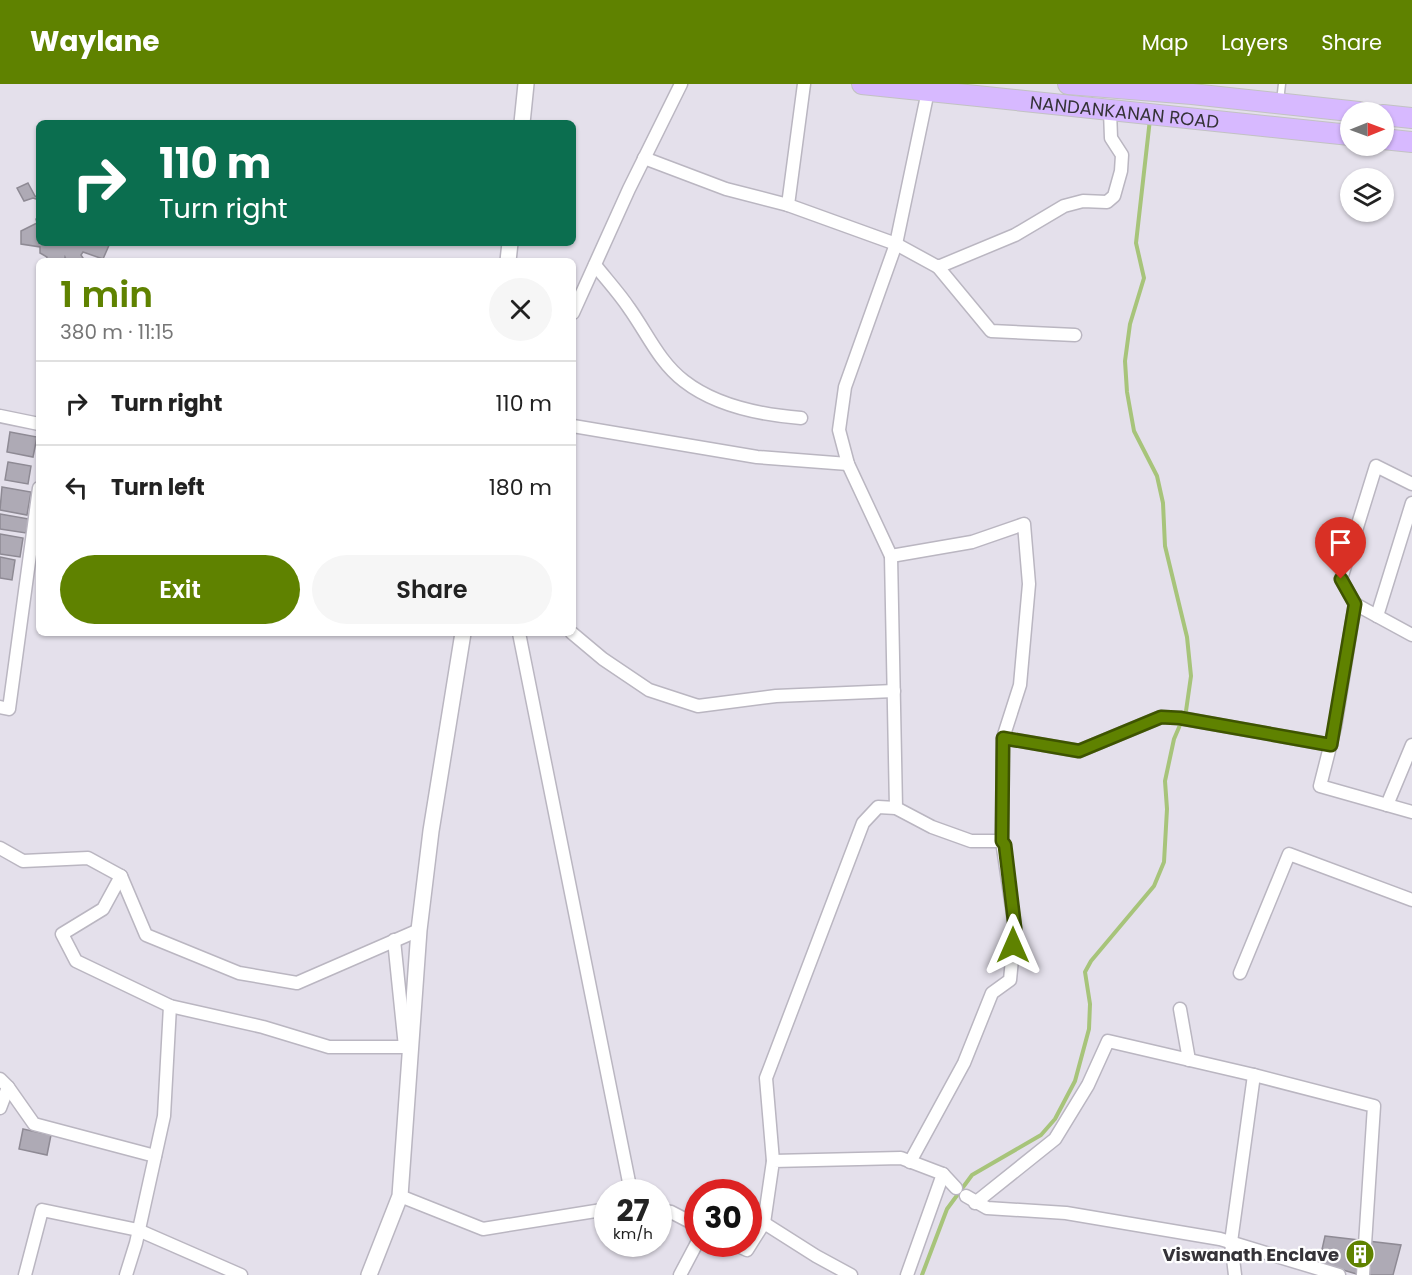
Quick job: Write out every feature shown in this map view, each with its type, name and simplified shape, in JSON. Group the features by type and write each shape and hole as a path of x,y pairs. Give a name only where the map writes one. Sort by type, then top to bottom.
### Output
{"main road":[{"name":"NANDANKANAN ROAD","path":"862,84 1340,134"},
{"path":"1068,84 1192,94 1340,110"},
{"path":"1394,116 1412,118"},
{"path":"1394,140 1412,142"}],"street":[{"path":"522,120 526,84"},
{"path":"576,306 644,158 681,84"},
{"path":"788,205 804,84"},
{"path":"896,808 891,556 848,464 839,430 844,387 896,244 928,91"},
{"path":"939,267 1015,235 1064,206 1083,201 1107,202 1114,196 1122,155 1111,138 1118,111"},
{"path":"644,158 726,189 788,205 896,244 939,267 991,331 1075,335"},
{"path":"595,265 630,308 660,357 684,381 703,393 731,405 785,417 801,418"},
{"path":"0,416 36,423"},
{"path":"576,427 757,457 848,464"},
{"path":"1412,484 1376,466 1341,579 1355,604 1412,635"},
{"path":"1377,616 1412,503"},
{"path":"0,707 9,709 36,510"},
{"path":"891,556 972,542 1024,524 1029,584 1020,685 1003,738 1002,841 1005,845 1015,928 1010,980 993,993 964,1063 910,1162"},
{"path":"1355,604 1331,745 1320,786 1412,812"},
{"path":"369,1275 400,1196 419,930 431,831 463,636"},
{"path":"520,636 628,1179"},
{"path":"576,636 603,659 649,690 698,706 776,696 894,691"},
{"path":"1003,738 1079,751 1161,717 1180,718 1331,745"},
{"path":"1387,805 1412,745"},
{"path":"762,1226 773,1161 766,1078 862,823 878,807 896,808 932,827 971,841 1002,841"},
{"path":"0,848 23,861 88,858 121,876 146,935 239,973 297,983 419,930"},
{"path":"1240,972 1289,854 1412,900"},
{"path":"121,876 103,909 62,934 76,961 170,1006 263,1027 329,1047 405,1047 394,940"},
{"path":"126,1275 136,1243 164,1116 170,1006"},
{"path":"1180,1009 1189,1060"},
{"path":"1339,1275 1314,1271 1220,1239 1066,1213 987,1208 971,1199 1055,1139 1088,1085 1108,1041 1374,1106 1363,1275"},
{"path":"1235,1275 1231,1242 1254,1075"},
{"path":"4,1083 34,1124 154,1156"},
{"path":"0,1108 4,1083"},
{"path":"773,1161 901,1158 943,1174 956,1188"},
{"path":"907,1275 943,1174"},
{"path":"400,1196 483,1229 594,1211"},
{"path":"25,1275 42,1210 138,1230 241,1275"},
{"path":"764,1223 851,1275"},
{"path":"680,1275 690,1257"}],"lane":[{"path":"1280,104 1282,84"}],"building":[{"path":"28,183 36,199 24,201 17,188"},
{"path":"36,224 36,246 109,246 103,258 83,252 81,255 83,258 46,258 40,253 40,247 21,244 21,231"},
{"path":"10,432 36,437 33,457 7,452"},
{"path":"8,462 31,466 28,484 5,480"},
{"path":"2,487 31,492 27,515 0,510"},
{"path":"0,514 29,519 26,533 0,529"},
{"path":"0,534 23,538 20,557 0,554"},
{"path":"0,557 15,560 12,580 0,578"},
{"path":"23,1129 51,1135 47,1155 19,1149"},
{"name":"Viswanath Enclave","path":"1325,1236 1401,1245 1393,1275 1360,1275 1319,1263"}],"waterway":[{"path":"922,1275 947,1209 972,1175 1041,1135 1055,1119 1075,1081 1089,1029 1090,1004 1085,972 1091,961 1154,886 1164,862 1167,809 1165,781 1174,739 1186,711 1191,676 1187,637 1165,546 1163,503 1157,476 1134,431 1127,392 1125,361 1130,324 1144,278 1136,243 1150,119"}],"place":[{"name":"Viswanath Enclave","path":"1360,1254"}],"route":[{"path":"1013,945 1015,928 1005,845 1002,841 1003,738 1079,751 1161,717 1180,718 1331,745 1355,604 1341,579"}]}
